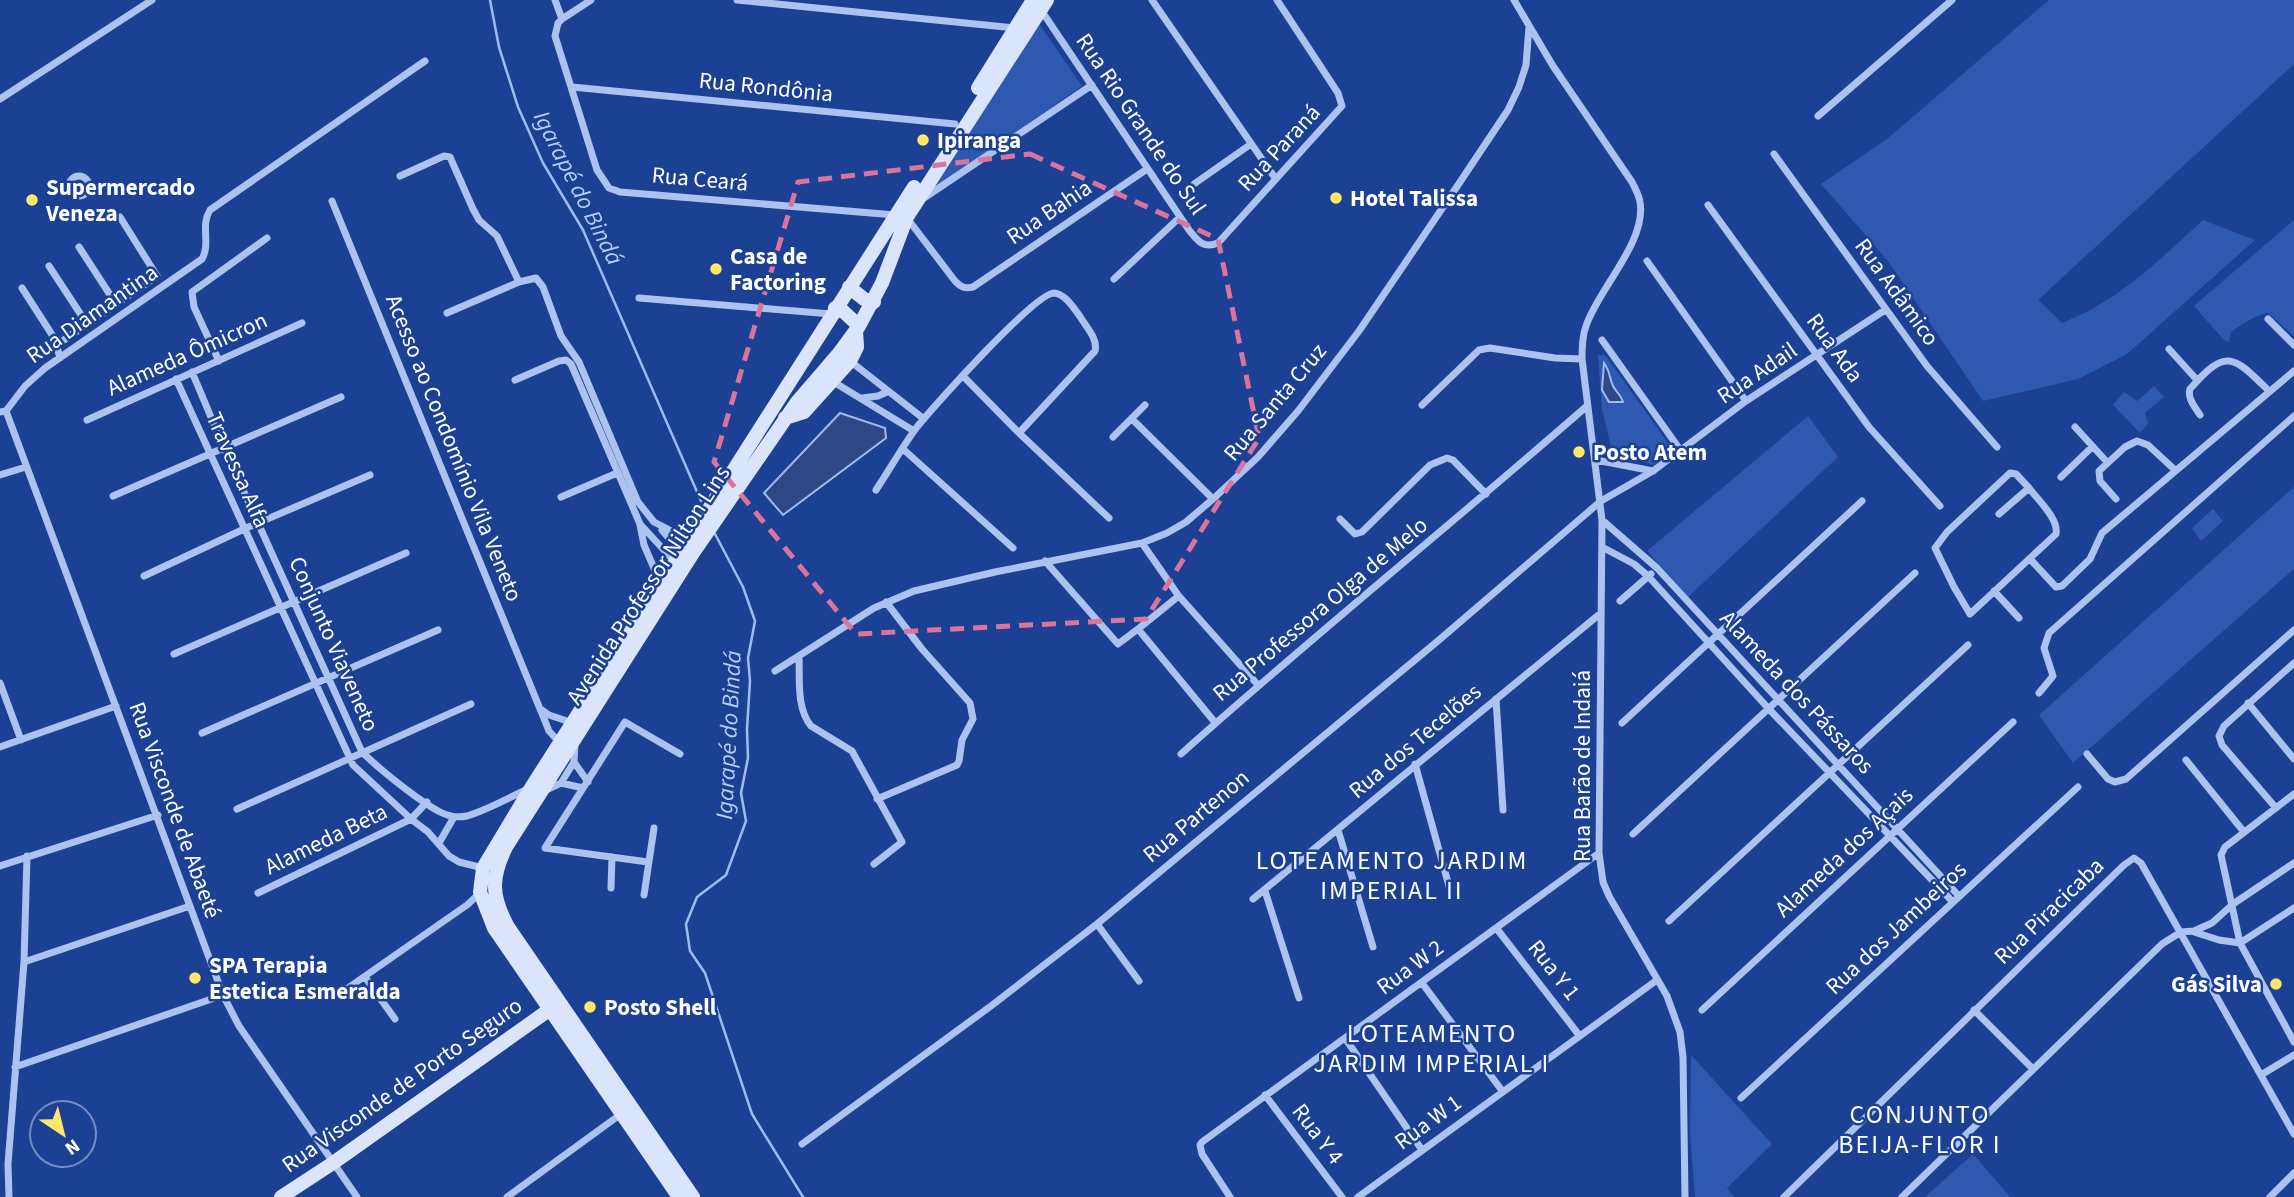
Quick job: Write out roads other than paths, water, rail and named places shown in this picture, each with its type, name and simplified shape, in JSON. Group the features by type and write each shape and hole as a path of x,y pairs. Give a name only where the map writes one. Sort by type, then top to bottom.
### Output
{"main road":[{"name":"Avenida Professor Nilton Lins","path":"714,512 858,328 874,302 905,213 955,124 1015,28 1040,3"},
{"name":"Avenida Professor Nilton Lins","path":"480,892 484,868 537,789 576,740 833,311 905,213 1040,3"},
{"path":"849,287 864,299 874,302"},
{"path":"785,418 804,412 850,361 857,346 858,328 844,312 833,311"},
{"name":"Avenida Professor Nilton Lins","path":"693,1197 501,914 496,899 495,872 560,743 689,540 704,528"},
{"path":"480,892 495,928 679,1197"},
{"name":"Rua Visconde de Porto Seguro","path":"281,1197 549,1010"}],"street":[{"path":"0,99 152,0"},
{"path":"555,0 562,19"},
{"path":"572,87 555,30 562,19 591,0"},
{"path":"737,0 1015,28"},
{"path":"1152,0 1275,178"},
{"name":"Rua Paraná","path":"1218,243 1340,110 1341,99 1338,93 1277,0"},
{"name":"Rua Barão de Indaiá","path":"1514,0 1587,117 1632,182 1641,202 1639,222 1631,244 1596,303 1585,328 1582,359 1602,520 1599,853 1603,882 1609,896 1657,980 1675,1015 1680,1032 1683,1057 1685,1197"},
{"path":"1818,116 1952,0"},
{"name":"Rua Rio Grande do Sul","path":"1040,3 1180,217 1201,244 1207,246 1218,243"},
{"name":"Rua Santa Cruz","path":"775,671 886,602 914,591 1045,561 1142,543 1186,522 1213,499 1258,457 1298,411 1359,331 1458,185 1520,87 1526,65 1529,27"},
{"name":"Rua Diamantina","path":"3,412 25,386 60,358 202,259 205,253 204,224 210,210 425,61"},
{"path":"905,213 1092,85"},
{"name":"Rua Ceará","path":"572,87 597,170 609,188 620,192 905,213"},
{"name":"Rua Rondônia","path":"572,87 955,124"},
{"path":"1194,184 1251,144"},
{"name":"Rua Adâmico","path":"1774,154 1927,366 1997,447"},
{"path":"400,176 449,156 479,220 498,236 519,282"},
{"name":"Rua Bahia","path":"905,213 961,286 973,287 1147,169"},
{"name":"Acesso ao Condomínio Vila Veneto","path":"332,201 549,731 560,743"},
{"name":"Rua Ada","path":"1708,205 1869,427 1940,506"},
{"path":"58,344 157,276 120,217"},
{"path":"1114,279 1180,217"},
{"path":"219,361 194,307 193,290 267,238"},
{"path":"79,247 116,304"},
{"path":"1647,261 1746,401"},
{"path":"48,266 87,324"},
{"path":"447,313 519,282 536,278 561,336 579,362 631,489 645,513 660,526 689,540"},
{"path":"22,288 58,344 60,358"},
{"path":"876,490 914,431 963,376 1030,307 1046,295 1062,295 1095,340 1095,351 1019,433"},
{"path":"639,298 833,311"},
{"name":"Rua Adail","path":"1601,501 1653,471 1746,401 1885,310"},
{"path":"2268,319 2294,345"},
{"name":"Alameda Ômicron","path":"87,420 302,323"},
{"path":"1602,340 1681,451"},
{"path":"1422,405 1479,350 1490,348 1555,358 1582,359"},
{"path":"2169,349 2197,380"},
{"path":"515,380 559,361 566,360 571,364 640,524 644,545 661,585"},
{"path":"2200,415 2188,393 2197,380 2228,360 2241,364 2269,391"},
{"path":"850,361 924,419"},
{"path":"2030,559 2056,587 2062,586 2090,558 2102,533 2294,371"},
{"name":"Conjunto Viaveneto","path":"192,372 362,752 441,813 454,817"},
{"path":"963,376 1109,519"},
{"name":"Travessa Alfa","path":"176,379 349,758 357,770 439,843 449,856 459,862 484,868"},
{"path":"831,381 914,431"},
{"path":"862,398 887,392"},
{"path":"113,496 341,397"},
{"path":"1113,437 1145,405"},
{"name":"Rua Professora Olga de Melo","path":"1181,754 1258,685 1587,406"},
{"name":"Rua Visconde de Abaeté","path":"3,412 158,815 223,995 239,1026 356,1197"},
{"path":"2039,693 2053,676 2044,648 2049,633 2294,416"},
{"path":"1132,419 1213,499"},
{"path":"2074,427 2107,462"},
{"path":"2116,499 2098,477 2099,471 2125,447 2137,441 2144,441 2175,470"},
{"path":"2062,477 2092,447"},
{"path":"903,449 1013,548"},
{"name":"Rua Professora Olga de Melo","path":"1340,519 1358,534 1430,465 1447,458 1453,460 1486,494"},
{"path":"1595,460 1653,471"},
{"path":"0,475 26,467"},
{"path":"561,497 617,474"},
{"path":"2010,474 2016,474 2057,528 2056,534 2030,559 1970,614 1934,548 1947,532 2010,474"},
{"path":"144,576 244,529 370,475"},
{"path":"1999,514 2029,488"},
{"name":"Rua Partenon","path":"802,1144 980,1014 1097,924 1439,640 1601,501"},
{"path":"1622,723 1863,501"},
{"name":"Alameda dos Pássaros","path":"1602,520 1657,568 1896,828 1955,898"},
{"path":"640,524 678,558"},
{"path":"660,526 678,558"},
{"path":"1142,543 1178,595 1258,685"},
{"name":"Alameda dos Pássaros","path":"1602,547 1634,564 1647,576 1889,835 1955,898"},
{"path":"174,654 406,553"},
{"path":"1045,561 1118,644 1175,599"},
{"path":"1620,601 1657,568"},
{"path":"1633,834 1915,573"},
{"path":"1994,591 2019,618"},
{"path":"877,799 957,765 960,761 962,740 973,719 970,704 886,602"},
{"name":"Rua dos Tecelões","path":"1253,899 1601,612"},
{"path":"1138,629 1213,720"},
{"path":"2087,754 2108,779 2115,782 2126,779 2294,629"},
{"path":"202,733 438,630"},
{"path":"1669,921 1968,645"},
{"path":"799,656 802,705 807,721 852,751 902,842 874,864"},
{"path":"2276,808 2220,741 2220,731 2294,663"},
{"path":"0,683 21,740"},
{"path":"1496,699 1503,810"},
{"path":"2248,703 2294,759"},
{"path":"237,809 471,705"},
{"path":"0,747 116,706"},
{"path":"541,710 573,723"},
{"path":"648,862 545,848 625,722 680,754"},
{"name":"Alameda dos Açais","path":"1702,1010 2013,722"},
{"path":"561,783 574,762 576,740"},
{"path":"2186,760 2244,832"},
{"path":"574,762 585,785"},
{"path":"1415,764 1449,886"},
{"path":"388,797 398,782"},
{"path":"439,843 454,817 466,816 537,789 561,783 585,785"},
{"name":"Rua dos Jambeiros","path":"1741,1098 2078,787"},
{"path":"2294,794 2225,847 2221,855 2240,943 2294,1042"},
{"path":"411,819 427,802"},
{"path":"0,866 158,815"},
{"name":"Alameda Beta","path":"258,893 411,819"},
{"path":"644,895 654,828"},
{"path":"1338,830 1373,947"},
{"name":"Rua W 2","path":"1225,1195 1200,1149 1208,1136 1599,853"},
{"path":"9,1197 8,1164 24,962 27,856"},
{"path":"611,888 612,857"},
{"name":"Rua Piracicaba","path":"1784,1197 2131,859 2141,863 2294,1135"},
{"path":"2194,932 2212,923 2233,904 2294,863"},
{"path":"1265,891 1299,998"},
{"path":"335,996 467,905 480,892"},
{"path":"24,962 190,906"},
{"path":"1902,1197 2152,952 2181,932 2194,932 2240,943 2294,908"},
{"path":"1097,924 1139,981"},
{"name":"Rua Y 1","path":"1497,929 1579,1035"},
{"path":"365,977 394,1019"},
{"name":"Rua W 1","path":"1358,1197 1657,980"},
{"path":"1422,983 1503,1093"},
{"path":"15,1067 223,995"},
{"path":"1974,1010 2033,1069"},
{"path":"2286,1027 2294,1023"},
{"path":"1345,1038 1422,1150"},
{"path":"2260,1075 2294,1055"},
{"name":"Rua Y 4","path":"1265,1095 1342,1197"},
{"path":"507,1197 621,1114"},
{"path":"2270,1197 2294,1173"}],"waterway":[{"name":"Igarapé do Bindá","path":"490,0 499,47 518,107 543,163 583,230 701,501"},
{"name":"Igarapé do Bindá","path":"714,532 743,587 755,621 748,658 748,758 741,793 746,821 726,875 697,897 686,924 690,951 705,973 752,1114 803,1197"}],"place":[{"name":"Ipiranga","path":"923,140"},
{"name":"Hotel Talissa","path":"1336,198"},
{"name":"Supermercado Veneza","path":"32,200"},
{"name":"Casa de Factoring","path":"716,269"},
{"name":"Posto Atem","path":"1579,452"},
{"name":"SPA Terapia Estetica Esmeralda","path":"195,978"},
{"name":"Gás Silva","path":"2276,984"},
{"name":"Posto Shell","path":"590,1007"}],"district":[{"name":"LOTEAMENTO JARDIM IMPERIAL II","path":"1392,875"},
{"name":"LOTEAMENTO JARDIM IMPERIAL I","path":"1432,1048"},
{"name":"CONJUNTO BEIJA-FLOR I","path":"1920,1129"}]}
